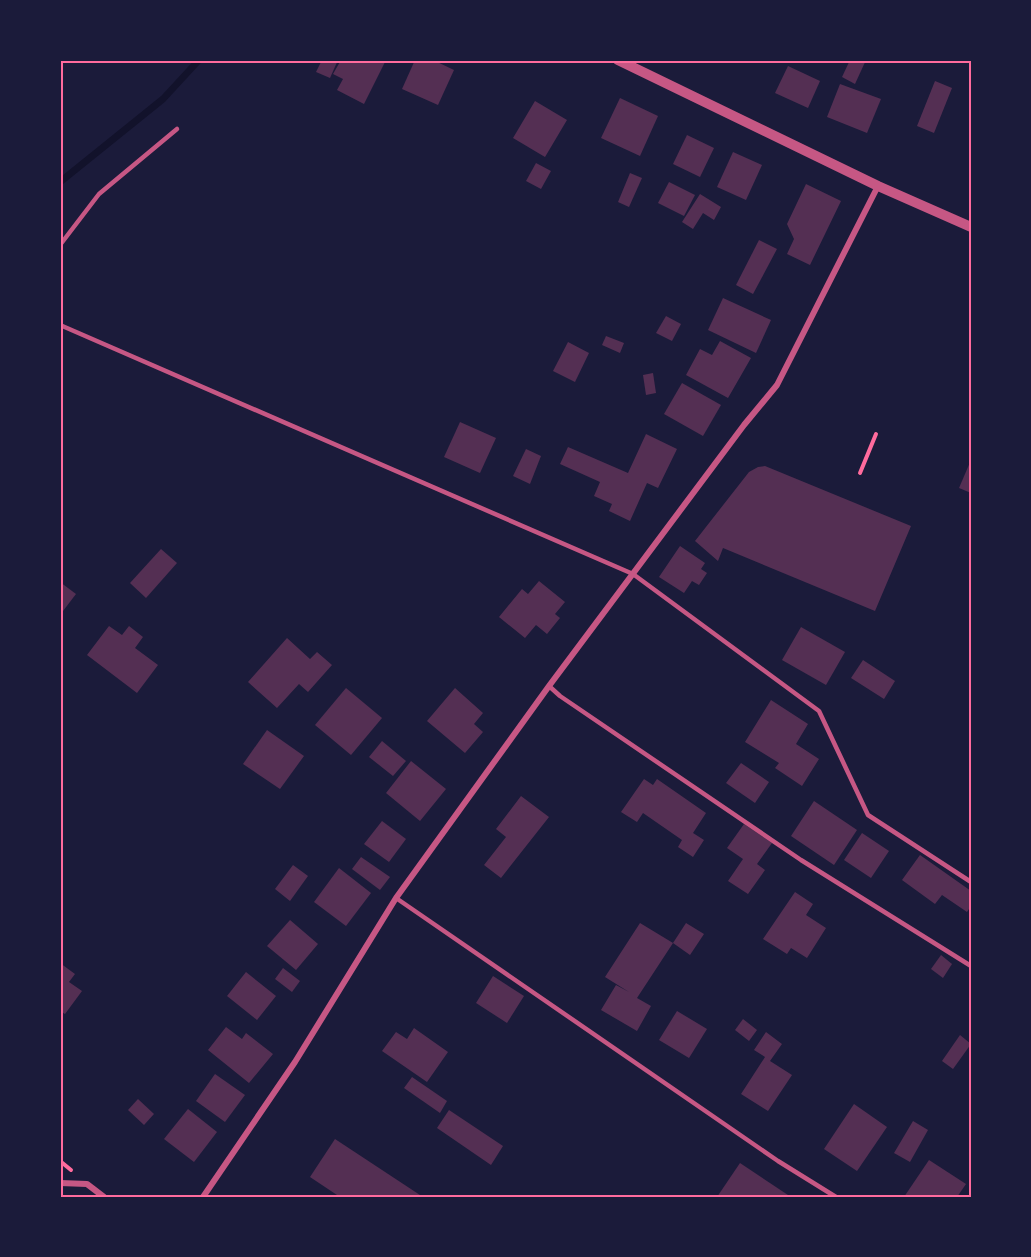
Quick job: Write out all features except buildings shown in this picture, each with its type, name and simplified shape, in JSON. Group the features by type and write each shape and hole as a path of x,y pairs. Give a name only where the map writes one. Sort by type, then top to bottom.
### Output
{"street":[{"path":"618,60 878,186 971,227"},
{"path":"202,1197 295,1062 396,898 549,686 744,425 777,385 878,186"},
{"path":"60,1183 87,1184 104,1197"}],"lane":[{"path":"60,245 99,194 177,129"},
{"path":"60,325 633,574 819,711 868,815 971,882"},
{"path":"549,686 801,860 971,966"},
{"path":"396,898 777,1161 836,1197"}],"path":[{"path":"860,473 876,434"}],"waterway":[{"path":"60,182 163,99 199,60"}]}
